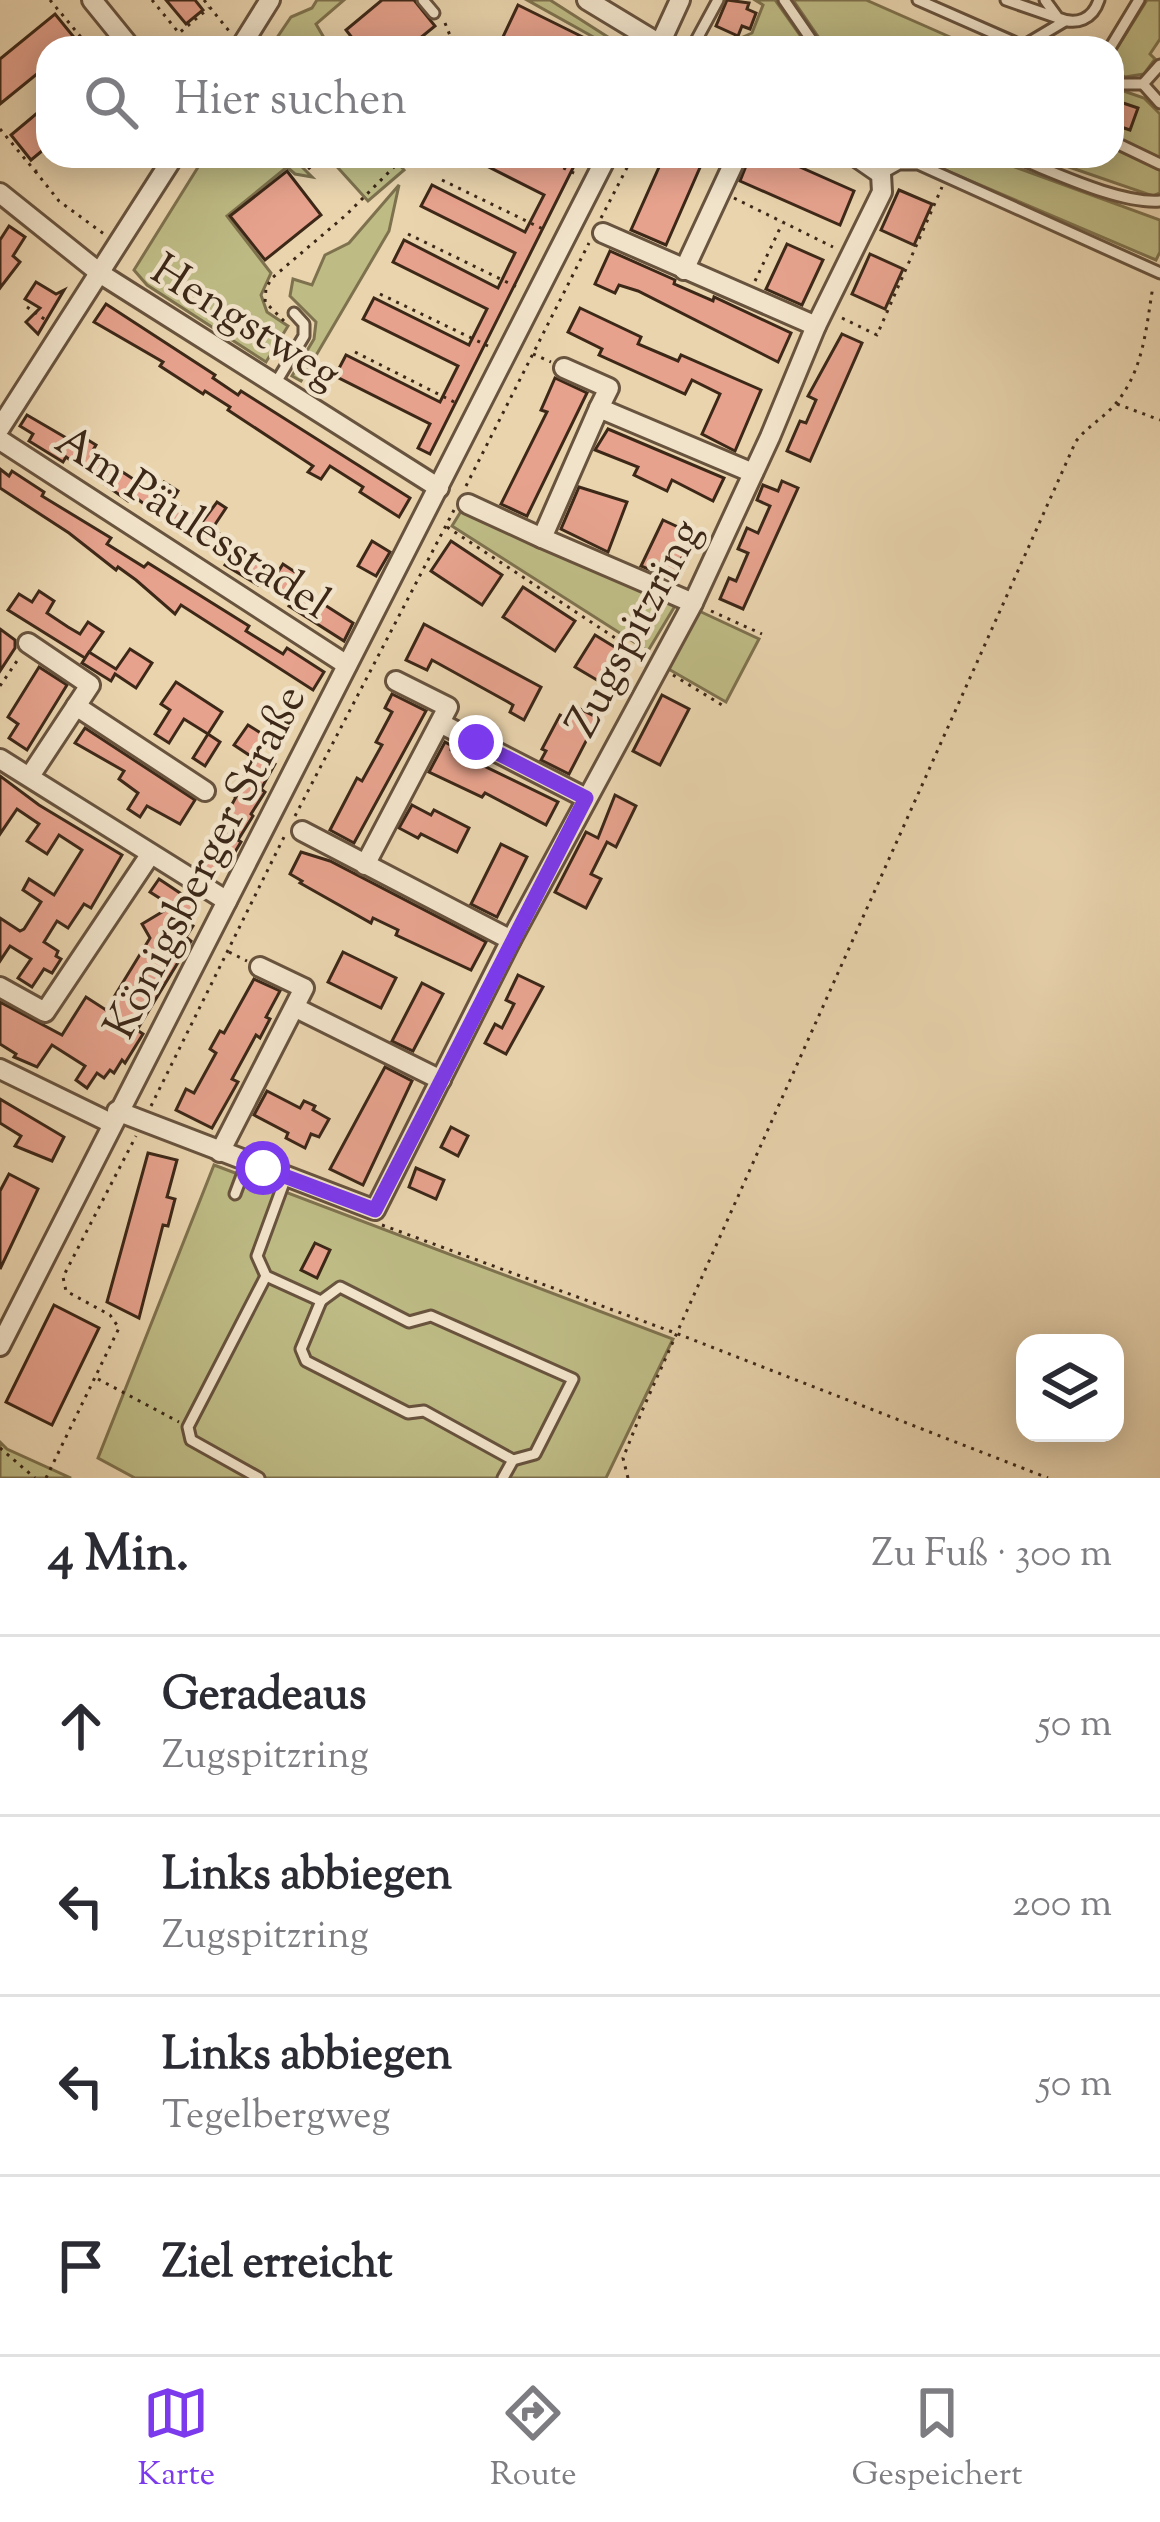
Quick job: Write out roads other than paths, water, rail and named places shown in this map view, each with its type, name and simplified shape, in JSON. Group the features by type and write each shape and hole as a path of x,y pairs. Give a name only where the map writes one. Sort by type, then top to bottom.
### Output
{"street":[{"path":"92,0 117,21 124,36"},
{"path":"248,36 270,0"},
{"path":"586,0 644,36"},
{"path":"662,36 680,0"},
{"path":"0,428 167,168"},
{"name":"Königsberger Straße","path":"0,1346 601,168"},
{"path":"684,270 732,168"},
{"path":"872,168 881,174"},
{"name":"Zugspitzring","path":"286,1177 376,1217 511,940 693,603 881,192 881,174"},
{"name":"Hengstweg","path":"0,194 101,274 439,488"},
{"path":"603,233 748,297 820,318"},
{"path":"542,538 608,388 564,368"},
{"path":"599,408 753,473"},
{"name":"Am Päulesstadel","path":"0,440 349,661"},
{"path":"468,504 693,603"},
{"path":"28,644 90,685 31,776"},
{"path":"365,865 448,706 396,681"},
{"path":"76,706 205,791"},
{"path":"440,723 586,798"},
{"path":"0,759 227,901"},
{"path":"302,831 511,940"},
{"path":"0,986 45,1012 150,855"},
{"path":"220,1152 304,988 260,967"},
{"path":"296,1008 441,1079"},
{"path":"0,1069 114,1117 286,1177"}],"lane":[{"path":"423,0 434,13"},
{"path":"698,36 718,0"},
{"path":"784,0 809,36"},
{"path":"918,0 1000,36"},
{"path":"1006,0 1062,20 1083,20 1099,0"},
{"path":"1044,0 1062,20"},
{"path":"1117,36 1139,0"},
{"path":"1038,36 1062,20"},
{"path":"1124,83 1143,84 1160,65"},
{"path":"1143,84 1160,103"},
{"path":"1124,147 1160,164"},
{"path":"881,174 894,168"},
{"path":"928,168 1158,272"},
{"path":"1043,168 1158,201"},
{"name":"Hengstweg","path":"0,180 21,207"},
{"path":"275,383 304,335 304,324 294,313"},
{"path":"235,1194 247,1162"},
{"path":"286,1177 256,1256 266,1276 321,1301"},
{"path":"259,1478 191,1440 188,1427 266,1276"},
{"path":"340,1288 410,1322 431,1316 573,1379 535,1454 513,1460 424,1411 407,1413 306,1361 301,1349 321,1301 340,1288"},
{"path":"503,1478 513,1460"}]}
